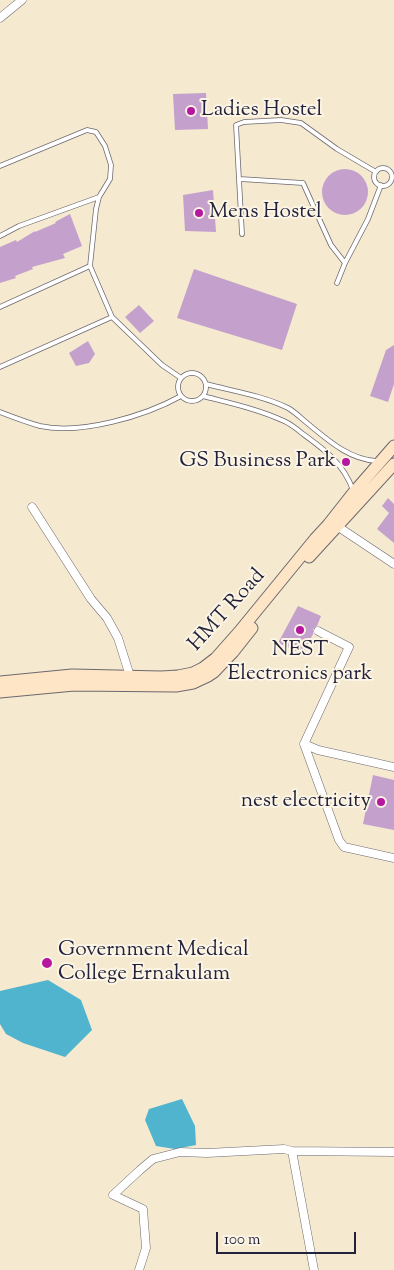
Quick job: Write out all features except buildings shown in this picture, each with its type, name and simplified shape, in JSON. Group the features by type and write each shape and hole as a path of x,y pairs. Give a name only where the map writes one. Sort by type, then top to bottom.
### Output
{"main road":[{"name":"HMT Road","path":"0,682 72,675 178,676 193,673 203,668 216,658 239,632 394,446"},
{"name":"HMT Road","path":"0,692 74,685 176,686 203,679 214,672 233,652 307,560 394,464"}],"street":[{"path":"0,18 22,0"},
{"path":"32,507 92,599 107,618 118,638 130,676"},
{"path":"337,526 394,564"},
{"path":"318,631 350,647 304,744 339,840 344,847 394,858"},
{"path":"304,744 318,750 394,767"},
{"path":"139,1270 146,1248 144,1209 113,1195 153,1159 180,1152 206,1153 284,1149 292,1151 394,1152"},
{"path":"292,1151 314,1270"}],"lane":[{"path":"242,234 236,125 244,122 281,120 302,123 337,149 376,172"},
{"path":"0,166 87,130 96,132 105,146 111,165 110,179 98,197 90,266 112,318 162,365 181,378"},
{"path":"381,186 376,182 374,174 381,168 392,173 392,179 389,184"},
{"path":"240,179 303,184 331,245 345,264"},
{"path":"381,186 394,185"},
{"path":"337,283 368,219 381,186"},
{"path":"0,236 19,226 98,197"},
{"path":"0,307 90,266"},
{"path":"0,367 112,318"},
{"path":"193,372 202,376 206,384 203,396 194,401 189,401 181,396 178,387 181,378 193,372"},
{"path":"206,384 290,409 336,447 368,461 381,462"},
{"path":"0,412 41,426 68,428 96,425 126,418 181,396"},
{"path":"203,396 246,406 286,421 324,449 335,460 348,477 354,492"}],"water":[{"path":"48,980 81,1000 92,1030 65,1057 23,1043 6,1034 0,1024 0,991"},
{"path":"182,1099 195,1126 196,1145 175,1149 156,1146 145,1120 149,1109"}],"place":[{"name":"Ladies Hostel","path":"191,111"},
{"name":"Mens Hostel","path":"199,213"},
{"name":"GS Business Park","path":"346,462"},
{"name":"NEST Electronics park","path":"300,630"},
{"name":"nest electricity","path":"381,802"},
{"name":"Government Medical College Ernakulam","path":"47,963"}]}
